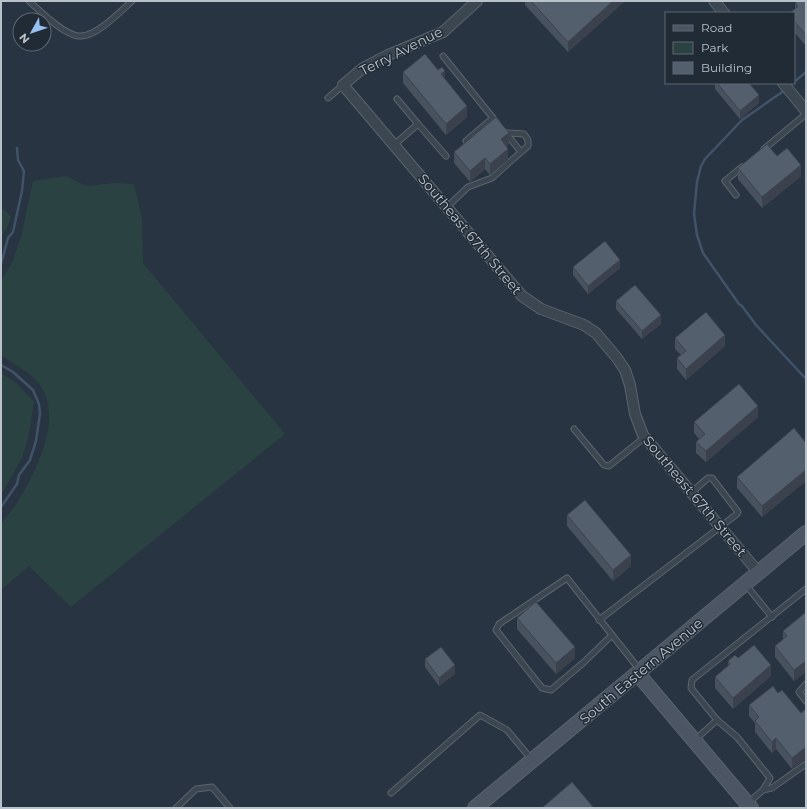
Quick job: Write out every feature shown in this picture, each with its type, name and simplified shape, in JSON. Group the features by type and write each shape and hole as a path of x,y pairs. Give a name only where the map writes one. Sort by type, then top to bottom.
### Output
{"main road":[{"name":"South Eastern Avenue","path":"475,808 759,573 806,532"},
{"path":"639,673 749,806"}],"street":[{"name":"Terry Avenue","path":"343,85 369,65 442,32 477,1"},
{"path":"714,1 723,12"},
{"path":"784,84 805,110"},
{"name":"Southeast 67th Street","path":"343,85 522,296 541,309 584,324 596,333 625,370 630,385 635,414 646,437 759,573"}],"lane":[{"path":"29,1 64,30 79,37 91,34 132,1"},
{"path":"443,56 521,152"},
{"path":"328,98 343,85"},
{"path":"397,99 446,156"},
{"path":"757,155 805,110"},
{"path":"466,141 493,118"},
{"path":"394,145 418,124"},
{"path":"447,207 468,187 492,178 528,146 528,140 524,134 506,133"},
{"path":"736,195 725,181 746,164"},
{"path":"574,429 604,465 609,466 646,437"},
{"path":"599,620 721,528 738,512 712,478 708,478 692,492"},
{"path":"611,636 583,663 551,690 542,688 496,630 499,624 567,578 599,620 639,673"},
{"path":"745,584 772,617"},
{"path":"749,806 763,790 770,778 738,738 717,720 691,688 692,680 806,589"},
{"path":"806,684 799,692 806,701"},
{"path":"390,793 480,715 508,730 533,761"},
{"path":"694,740 717,720"},
{"path":"763,790 772,788 806,764"},
{"path":"176,808 196,789 212,787 230,808"}],"green space":[{"path":"66,176 86,186 115,183 134,184 142,219 143,263 285,434 71,607 29,566 1,590 2,523 23,493 38,463 48,430 49,414 47,399 36,380 27,372 1,355 1,280 12,263 21,237 33,181"},
{"path":"4,209 11,217 7,228 1,237 1,211"},
{"path":"1,373 17,384 34,402 28,438 22,458 1,495"}],"building":[{"path":"531,1 613,1 568,42"},
{"path":"797,1 806,1 806,35 795,22 795,12 791,12 798,6 795,3"},
{"path":"425,54 438,70 442,67 445,71 441,74 467,106 446,124 403,72"},
{"path":"718,84 750,84 759,95 740,111"},
{"path":"496,117 509,133 501,139 508,149 490,164 485,158 470,171 454,152"},
{"path":"767,144 777,156 787,148 801,165 762,197 738,168"},
{"path":"605,241 620,260 588,286 573,267"},
{"path":"635,285 661,315 642,331 616,301"},
{"path":"706,312 725,335 686,369 677,358 686,351 675,338"},
{"path":"739,384 758,406 706,451 696,442 705,434 694,422"},
{"path":"794,428 806,443 806,470 762,506 737,477"},
{"path":"585,500 631,555 613,570 567,515"},
{"path":"536,602 575,647 556,663 517,618"},
{"path":"806,612 806,661 794,670 775,646 787,636 783,631"},
{"path":"754,645 771,665 733,698 715,677 730,664 728,661 735,655 738,658"},
{"path":"441,647 455,665 439,678 425,659"},
{"path":"773,686 778,693 782,690 801,713 806,709 806,747 792,758 776,738 772,742 755,721 759,717 749,705"},
{"path":"572,782 594,808 542,808"}],"waterway":[{"path":"795,81 806,72"},
{"path":"785,90 742,120 705,159 701,166 697,182 694,214 697,235 703,253 739,304 756,325 806,379"},
{"path":"1,264 8,238 13,232 22,191 24,171 18,160 17,148"},
{"path":"1,365 13,372 33,390 39,404 40,413 36,441 30,460 19,475 17,484 1,507"}]}
